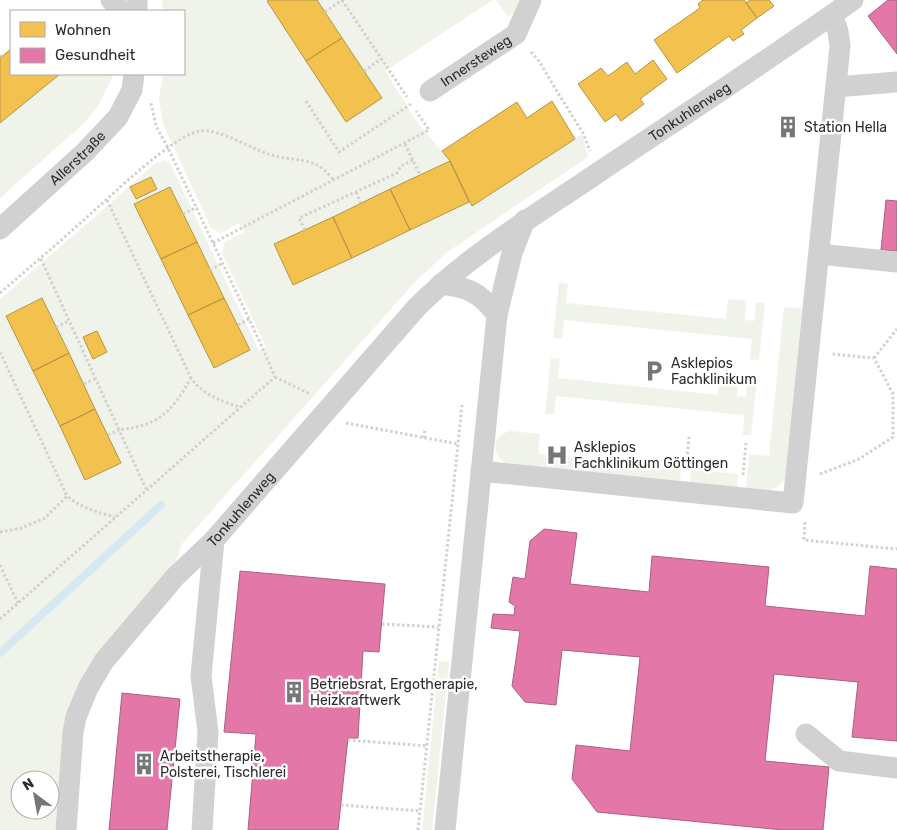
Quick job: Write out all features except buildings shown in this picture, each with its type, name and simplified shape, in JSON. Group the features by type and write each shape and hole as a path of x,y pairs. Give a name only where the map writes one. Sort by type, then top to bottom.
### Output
{"street":[{"path":"112,0 120,10"},
{"name":"Innersteweg","path":"430,91 516,34 531,0"},
{"name":"Tonkuhlenweg","path":"202,830 208,732 201,676 214,540 417,307 462,266 526,220 854,0"},
{"path":"481,471 740,497 794,493 840,46 838,31 832,15"},
{"name":"Allerstraße","path":"0,229 85,152 112,124 118,117 133,82"},
{"path":"836,88 897,82"},
{"path":"445,830 497,315 518,234 526,220"},
{"path":"819,254 897,262"},
{"path":"441,284 457,285 480,295 497,315"},
{"path":"66,830 73,732 76,716 88,688 104,661 175,577 214,540"},
{"path":"806,734 839,761 897,768"}],"path":[{"path":"213,243 429,130 342,0 325,12"},
{"path":"516,34 539,61 583,133"},
{"path":"364,71 381,59"},
{"path":"133,82 150,99 156,126 250,319 274,377 330,408 338,421 458,444"},
{"path":"306,101 339,152 411,104"},
{"path":"0,293 168,148 191,133 202,130 214,131 273,156 320,166 333,179"},
{"path":"405,144 420,175"},
{"path":"305,230 299,218 396,173 402,166 413,160"},
{"path":"356,192 361,203"},
{"path":"107,200 191,378 197,386 212,397 240,407"},
{"path":"183,214 197,208"},
{"path":"41,259 146,489"},
{"path":"210,270 223,263"},
{"path":"238,325 250,319"},
{"path":"56,327 69,321"},
{"path":"874,358 897,329"},
{"path":"0,352 67,496 76,504 115,517"},
{"path":"809,352 874,358"},
{"path":"794,493 895,438 893,394 874,358"},
{"path":"0,619 274,377"},
{"path":"108,436 119,430 138,428 162,416 177,401 191,378"},
{"path":"84,384 95,379"},
{"path":"418,830 463,396"},
{"path":"424,438 425,428"},
{"path":"683,492 689,437"},
{"path":"740,497 746,443"},
{"path":"794,493 807,501 804,540 897,549"},
{"path":"0,532 22,528 45,518 67,496"},
{"path":"0,565 18,603"},
{"path":"382,624 438,627"},
{"path":"348,740 427,746"},
{"path":"341,804 420,811"}],"shaded area":[{"path":"162,0 493,0 385,71 417,122 450,161 472,206 582,134 588,157 446,253 414,283 182,544 173,570 63,744 60,776 60,770 10,770 10,820 56,820 55,830 0,830 0,299 153,165 165,160 170,163 259,351 266,347 222,253 225,242 244,232 239,223 221,233 211,228 163,124 159,99 163,75 185,75 185,10 163,10"},
{"path":"496,0 519,0 514,12 508,17"},
{"path":"59,75 114,75 97,108 82,125 0,198 0,123"},
{"path":"559,282 568,284 566,303 726,319 728,299 746,301 745,320 754,321 756,302 765,303 759,360 750,359 752,339 564,320 562,339 553,338"},
{"path":"784,307 802,309 785,479 781,484 772,489 746,488 749,454 769,456"},
{"path":"551,358 560,359 558,378 718,395 720,375 739,377 737,396 746,397 748,378 757,379 751,435 743,435 744,415 556,396 554,414 545,414"},
{"path":"511,431 540,434 538,454 681,468 680,481 507,464 498,456 495,446 499,437"},
{"path":"691,470 738,474 737,487 690,482"},
{"path":"439,661 449,662 432,830 422,830"}],"waterway":[{"path":"0,653 161,505"}],"place":[{"name":"Station Hella","path":"788,127"},
{"name":"Asklepios Fachklinikum","path":"654,371"},
{"name":"Asklepios Fachklinikum Göttingen","path":"557,455"},
{"name":"Betriebsrat, Ergotherapie, Heizkraftwerk","path":"294,692"},
{"name":"Arbeitstherapie, Polsterei, Tischlerei","path":"144,764"}]}
